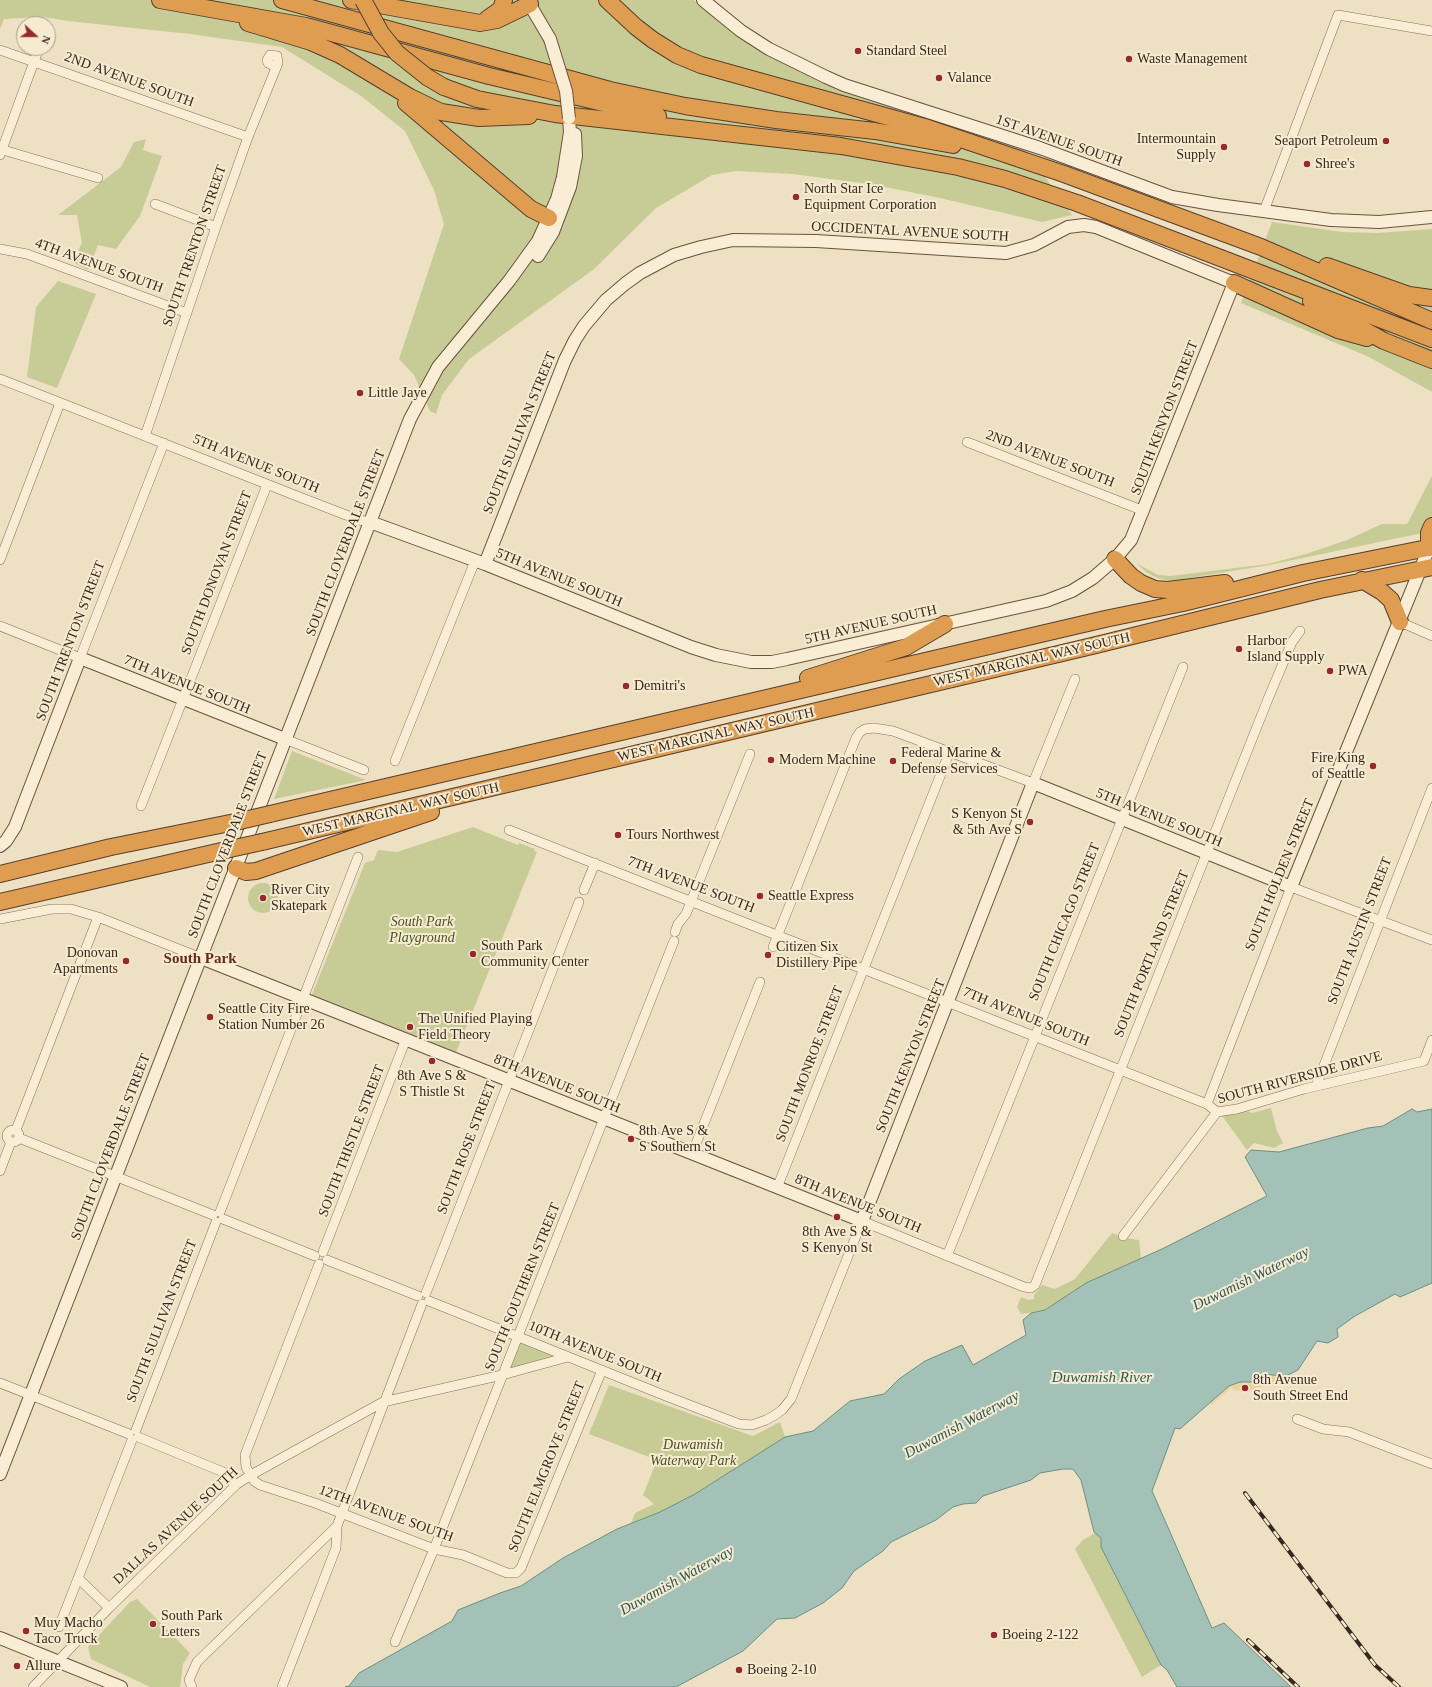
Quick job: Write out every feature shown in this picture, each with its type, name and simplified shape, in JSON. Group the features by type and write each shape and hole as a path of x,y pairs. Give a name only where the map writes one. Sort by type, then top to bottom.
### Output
{"highway":[{"path":"160,0 306,26 489,76 736,134"},
{"path":"282,0 610,90 692,107 776,120 875,131 964,147 1064,174"},
{"path":"351,0 480,23 497,20 531,1"},
{"path":"363,0 381,33 397,53 427,77 444,86 478,99 562,116 841,146 940,162 1005,179 1077,203 1432,339"},
{"path":"480,23 502,9 504,0"},
{"path":"607,0 636,27 677,55 701,64 928,128 1064,174 1260,247 1432,321"},
{"path":"189,6 311,42 340,55 427,106 453,115 479,118 562,116"},
{"path":"371,74 531,209 549,218"},
{"path":"1260,247 1266,245 1409,295 1432,298"},
{"path":"1262,275 1384,341 1425,357 1432,365"},
{"path":"1234,283 1346,333 1384,341"},
{"path":"1431,546 1429,533 1432,526"},
{"name":"WEST MARGINAL WAY SOUTH","path":"0,874 111,847 240,821 1105,619 1183,603 1304,573 1431,546"},
{"path":"1116,559 1141,583 1162,590 1198,587 1258,577 1304,573"},
{"name":"WEST MARGINAL WAY SOUTH","path":"0,902 517,783 1362,580 1426,568"},
{"path":"1362,580 1382,592 1391,600 1400,622"},
{"path":"661,723 869,660 906,647 945,624"},
{"path":"236,868 246,872 256,871 517,783"}],"street":[{"name":"1ST AVENUE SOUTH","path":"703,0 741,31 769,49 844,85 1040,148 1172,197 1218,206 1356,221 1403,221 1432,217"},
{"name":"SOUTH CLOVERDALE STREET","path":"0,1474 417,403 438,367 528,257 538,241 549,218 564,177 570,132 562,116 566,92 550,39 531,1"},
{"path":"1264,211 1338,15 1432,31"},
{"name":"2ND AVENUE SOUTH","path":"0,50 248,137"},
{"path":"36,56 1,151 98,178"},
{"name":"SOUTH TRENTON STREET","path":"145,436 216,227 248,137 276,67"},
{"name":"SOUTH CLOVERDALE STREET","path":"471,327 486,318 544,247 562,210 570,187 576,156 576,136 562,116"},
{"path":"156,204 216,227"},
{"name":"OCCIDENTAL AVENUE SOUTH","path":"592,317 606,300 626,283 655,265 674,255 733,240 816,241 1006,253 1034,245 1068,227 1084,225 1096,227 1234,283"},
{"name":"4TH AVENUE SOUTH","path":"0,249 27,254 187,313"},
{"name":"SOUTH KENYON STREET","path":"1116,559 1131,540 1144,511 1234,283"},
{"name":"SOUTH SULLIVAN STREET","path":"395,760 480,563 564,360 575,340 592,317"},
{"name":"5TH AVENUE SOUTH","path":"0,379 164,443 266,485 480,563 691,647 716,655 751,662 772,662 787,659 1046,602 1084,585 1116,559"},
{"path":"0,560 60,403"},
{"name":"2ND AVENUE SOUTH","path":"967,442 1144,511"},
{"name":"SOUTH TRENTON STREET","path":"0,846 6,841 15,827 164,443"},
{"name":"SOUTH DONOVAN STREET","path":"141,806 266,485"},
{"name":"SOUTH HOLDEN STREET","path":"1207,1104 1291,886 1400,622 1426,568 1431,546"},
{"path":"1400,622 1432,636"},
{"name":"7TH AVENUE SOUTH","path":"0,626 182,700 364,770"},
{"name":"SOUTH PORTLAND STREET","path":"1031,1288 1037,1281 1292,642 1300,631"},
{"name":"SOUTH CHICAGO STREET","path":"947,1256 1183,666"},
{"name":"SOUTH KENYON STREET","path":"752,1425 775,1415 782,1410 791,1399 949,1003 1075,679"},
{"name":"5TH AVENUE SOUTH","path":"778,934 856,738 860,732 865,729 874,728 893,731 950,751 1432,940"},
{"name":"SOUTH MONROE STREET","path":"777,1188 950,751"},
{"name":"SOUTH SOUTHERN STREET","path":"395,1642 434,1549 604,1120 675,936 678,924 686,914 750,754"},
{"name":"SOUTH AUSTIN STREET","path":"1316,1086 1379,920 1432,788"},
{"name":"7TH AVENUE SOUTH","path":"509,830 778,934 1207,1104 1217,1112"},
{"name":"SOUTH SULLIVAN STREET","path":"59,1627 358,857"},
{"path":"584,890 595,864"},
{"name":"SOUTH ROSE STREET","path":"336,1526 508,1081 579,902"},
{"name":"8TH AVENUE SOUTH","path":"0,919 63,908 98,917 406,1039 604,1120 862,1221 1024,1287 1031,1288"},
{"path":"0,1171 11,1135 98,917"},
{"path":"774,947 778,934"},
{"path":"692,1154 760,982"},
{"name":"SOUTH THISTLE STREET","path":"251,1475 246,1467 245,1455 406,1039"},
{"name":"SOUTH RIVERSIDE DRIVE","path":"1123,1236 1217,1112 1237,1109 1316,1086 1424,1061 1432,1040"},
{"name":"10TH AVENUE SOUTH","path":"11,1135 739,1424 752,1425"},
{"name":"DALLAS AVENUE SOUTH","path":"38,1685 57,1661 109,1608 236,1486 251,1475 383,1402 502,1375 568,1357"},
{"name":"SOUTH ELMGROVE STREET","path":"516,1573 521,1568 602,1370"},
{"path":"0,1383 134,1435 223,1472 236,1486"},
{"path":"1297,1419 1323,1429 1349,1432 1432,1464"},
{"name":"12TH AVENUE SOUTH","path":"251,1475 260,1485 315,1503 434,1549 463,1556 507,1573 516,1573"},
{"path":"191,1683 197,1662 336,1526"},
{"path":"282,1687 336,1548 336,1526"},
{"path":"78,1578 109,1608"},
{"path":"0,1638 121,1687"}],"green space":[{"path":"0,0 694,0 740,36 784,63 811,76 861,97 1027,151 1072,215 1042,222 940,198 870,184 792,174 736,171 712,175 656,208 593,270 469,359 442,395 436,414 430,411 414,375 399,359 444,224 434,190 405,131 361,96 282,47 190,34 68,21 56,19 56,16 16,16 16,18 4,19 0,29"},
{"path":"146,139 143,150 162,156 140,216 116,249 98,245 88,270 72,262 82,243 77,215 58,215 121,167 134,142"},
{"path":"1272,222 1342,232 1377,233 1432,229 1432,392 1369,357 1241,303"},
{"path":"58,281 96,294 57,388 27,377 36,307"},
{"path":"1432,476 1432,531 1269,565 1171,581 1157,578 1146,572 1136,563 1158,575 1171,576 1268,564 1306,554 1347,540 1382,524 1407,524"},
{"path":"292,751 366,780 274,799"},
{"name":"South Park Playground","path":"473,827 518,845 519,843 535,849 534,851 537,852 455,1055 311,997 365,863 374,860 379,850 397,852"},
{"name":"River City Skatepark","path":"263,883 274,887 278,898 274,909 263,913 252,909 248,898 252,887"},
{"path":"1271,1108 1277,1131 1283,1143 1274,1148 1254,1143 1247,1150 1220,1113 1243,1109 1252,1113"},
{"path":"1112,1233 1126,1238 1139,1240 1141,1258 1087,1283 1045,1310 1021,1314 1017,1307 1021,1297 1028,1300 1034,1299 1034,1295 1042,1285 1055,1289 1075,1279"},
{"path":"518,1336 562,1355 502,1375"},
{"name":"Duwamish Waterway Park","path":"609,1385 753,1436 780,1422 785,1437 695,1494 660,1512 631,1523 635,1513 654,1504 643,1495 657,1460 589,1434"},
{"path":"1095,1533 1102,1538 1101,1547 1161,1665 1142,1677 1075,1549 1083,1540"},
{"path":"137,1599 190,1653 183,1664 180,1687 150,1687 91,1659 88,1647 130,1602"}],"sand":[{"name":"8th Avenue South Street End","path":"1259,1374 1286,1376 1289,1381 1281,1385 1268,1385 1244,1392 1234,1390 1232,1387 1211,1405 1210,1403 1229,1386 1240,1382 1255,1382"}],"water":[{"name":"Duwamish River","path":"1412,1109 1417,1112 1432,1109 1432,1283 1400,1297 1395,1294 1355,1316 1337,1329 1338,1337 1328,1343 1317,1341 1298,1370 1286,1376 1259,1374 1255,1382 1240,1382 1229,1386 1180,1429 1175,1428 1152,1491 1212,1628 1224,1623 1291,1687 1177,1687 1167,1670 1161,1665 1101,1547 1101,1538 1094,1532 1081,1480 1073,1469 1063,1469 1040,1473 1031,1480 983,1496 976,1503 963,1504 953,1507 936,1520 891,1542 883,1551 854,1571 842,1588 823,1603 795,1618 777,1619 743,1651 676,1687 345,1687 349,1686 359,1673 452,1621 458,1610 521,1586 563,1558 617,1529 660,1512 695,1494 785,1437 813,1431 850,1401 884,1394 899,1379 925,1361 962,1345 973,1365 1026,1335 1023,1320 1031,1313 1045,1310 1086,1283 1162,1249 1267,1196 1245,1157 1251,1150 1279,1152 1368,1128 1383,1126"}],"railway":[{"path":"1245,1493 1375,1665 1399,1687"},
{"path":"1248,1640 1298,1687"}],"place":[{"name":"Standard Steel","path":"858,51"},
{"name":"Waste Management","path":"1129,59"},
{"name":"Valance","path":"939,78"},
{"name":"Seaport Petroleum","path":"1386,141"},
{"name":"Intermountain Supply","path":"1224,147"},
{"name":"Shree's","path":"1307,164"},
{"name":"North Star Ice Equipment Corporation","path":"796,197"},
{"name":"Little Jaye","path":"360,393"},
{"name":"Harbor Island Supply","path":"1239,649"},
{"name":"PWA","path":"1330,671"},
{"name":"Demitri's","path":"626,686"},
{"name":"Modern Machine","path":"771,760"},
{"name":"Federal Marine & Defense Services","path":"893,761"},
{"name":"Fire King of Seattle","path":"1373,766"},
{"name":"S Kenyon St & 5th Ave S","path":"1030,822"},
{"name":"Tours Northwest","path":"618,835"},
{"name":"Seattle Express","path":"760,896"},
{"name":"River City Skatepark","path":"263,898"},
{"name":"South Park Community Center","path":"473,954"},
{"name":"Citizen Six Distillery Pipe","path":"768,955"},
{"name":"Donovan Apartments","path":"126,961"},
{"name":"Seattle City Fire Station Number 26","path":"210,1017"},
{"name":"The Unified Playing Field Theory","path":"410,1027"},
{"name":"8th Ave S & S Thistle St","path":"432,1061"},
{"name":"8th Ave S & S Southern St","path":"631,1139"},
{"name":"8th Ave S & S Kenyon St","path":"837,1217"},
{"name":"8th Avenue South Street End","path":"1245,1388"},
{"name":"South Park Letters","path":"153,1624"},
{"name":"Muy Macho Taco Truck","path":"26,1631"},
{"name":"Boeing 2-122","path":"994,1635"},
{"name":"Allure","path":"17,1666"},
{"name":"Boeing 2-10","path":"739,1670"}],"district":[{"name":"South Park","path":"200,959"}],"water label":[{"name":"Duwamish Waterway","path":"1251,1279"},
{"name":"Duwamish Waterway","path":"962,1425"},
{"name":"Duwamish Waterway","path":"677,1581"}]}
